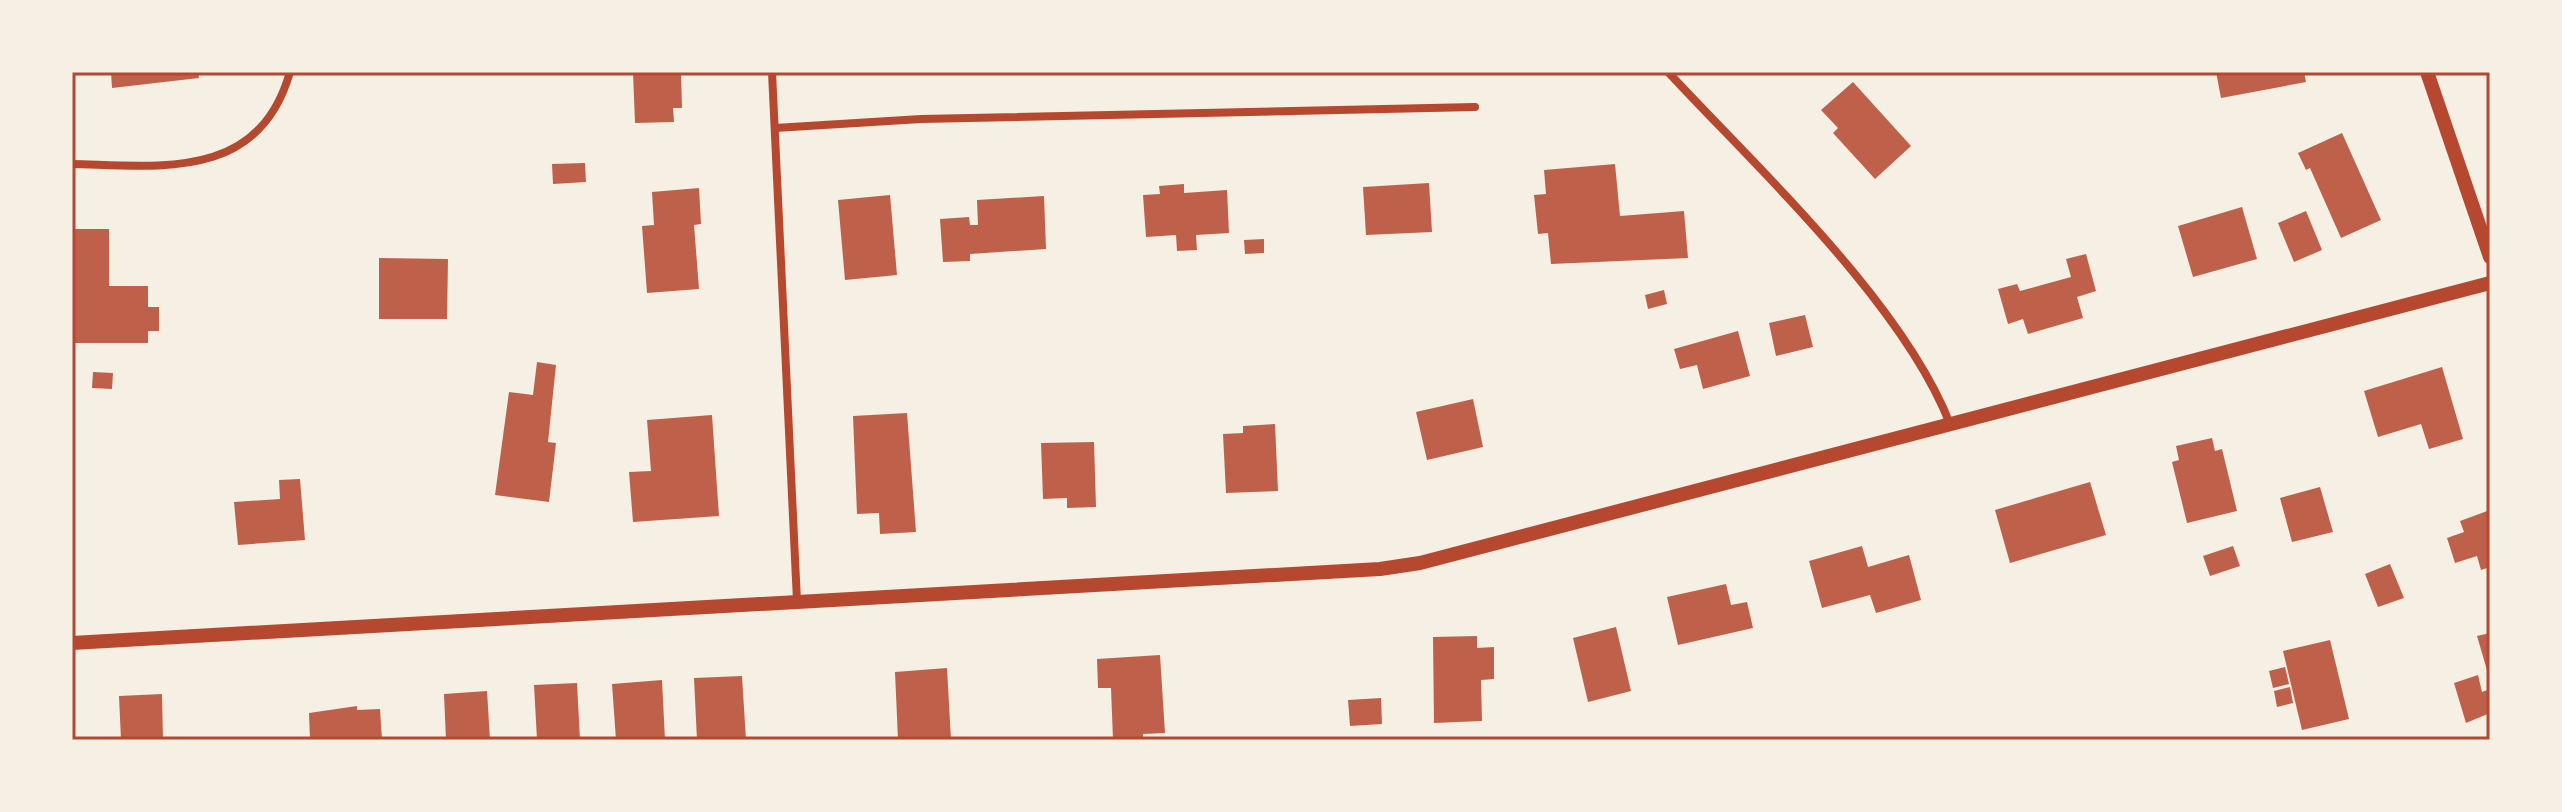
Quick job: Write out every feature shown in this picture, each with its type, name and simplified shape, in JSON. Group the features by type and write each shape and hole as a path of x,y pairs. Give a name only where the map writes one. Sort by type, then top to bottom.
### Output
{"street":[{"path":"72,164 178,166 217,157 243,142 265,121 282,96 290,72"},
{"path":"772,72 797,601"},
{"path":"1668,72 1871,297 1925,370 1950,424"},
{"path":"2427,72 2490,257"},
{"path":"775,128 936,119 1475,107"},
{"path":"72,643 1364,570 1420,563 2490,283"}],"building":[{"path":"111,72 198,72 199,78 112,88"},
{"path":"633,72 681,72 682,108 673,108 674,122 635,123"},
{"path":"2216,72 2304,72 2306,82 2221,98"},
{"path":"1853,82 1911,146 1875,179 1833,133 1838,128 1821,110"},
{"path":"2342,133 2381,220 2341,238 2310,168 2306,170 2298,153"},
{"path":"585,163 586,182 553,184 552,164"},
{"path":"1615,164 1620,216 1684,211 1688,258 1551,264 1548,233 1538,234 1534,195 1546,194 1544,170"},
{"path":"1429,183 1432,232 1366,235 1363,187"},
{"path":"1184,184 1184,193 1227,190 1229,233 1196,235 1197,250 1177,251 1176,235 1146,237 1143,195 1160,194 1159,186"},
{"path":"699,188 701,224 694,225 699,289 647,293 642,226 654,225 652,192"},
{"path":"890,195 897,275 845,280 838,200"},
{"path":"1044,196 1046,249 970,254 970,261 943,262 940,219 969,217 970,225 978,225 977,200"},
{"path":"2242,207 2257,259 2193,277 2178,226"},
{"path":"2306,211 2322,250 2294,262 2278,223"},
{"path":"72,229 109,229 109,286 148,286 148,307 159,307 159,331 148,331 148,343 74,343"},
{"path":"1264,239 1264,253 1245,254 1244,240"},
{"path":"2086,254 2096,291 2077,297 2083,318 2028,334 2023,319 2008,324 1998,289 2017,284 2020,291 2071,277 2066,259"},
{"path":"379,258 448,259 447,319 379,319"},
{"path":"1664,290 1667,304 1648,309 1645,295"},
{"path":"1805,315 1813,347 1776,356 1769,323"},
{"path":"1738,331 1750,376 1703,389 1697,365 1680,369 1674,349"},
{"path":"537,362 556,365 548,442 556,443 549,502 495,495 509,392 533,395"},
{"path":"2442,367 2463,439 2429,449 2421,424 2378,437 2364,391"},
{"path":"93,372 113,373 112,389 92,388"},
{"path":"1473,399 1483,447 1427,460 1416,412"},
{"path":"907,413 916,532 880,534 879,513 857,514 853,416"},
{"path":"712,415 719,516 633,522 629,472 651,471 647,420"},
{"path":"1275,424 1278,491 1226,493 1223,434 1243,433 1243,426"},
{"path":"2212,438 2215,451 2222,449 2237,511 2187,523 2172,462 2179,460 2176,446"},
{"path":"1094,442 1096,507 1067,508 1067,498 1043,499 1041,443"},
{"path":"300,479 305,540 238,545 234,502 280,499 279,480"},
{"path":"2090,482 2106,535 2010,563 1995,510"},
{"path":"2320,487 2333,532 2292,542 2280,498"},
{"path":"2490,510 2490,567 2481,570 2477,556 2455,563 2447,538 2464,532 2460,521"},
{"path":"1862,546 1868,567 1909,555 1921,600 1876,613 1870,595 1822,608 1809,561"},
{"path":"2233,546 2240,566 2210,576 2203,556"},
{"path":"2390,564 2404,598 2378,607 2365,574"},
{"path":"1726,584 1731,605 1747,602 1753,628 1678,645 1667,597"},
{"path":"1616,627 1631,691 1588,702 1573,638"},
{"path":"2490,633 2490,677 2489,677 2477,636"},
{"path":"1477,636 1477,648 1494,647 1494,679 1481,680 1482,721 1434,723 1433,637"},
{"path":"2330,640 2349,719 2302,730 2283,651"},
{"path":"1160,655 1165,733 1143,734 1143,740 1113,740 1111,688 1098,688 1097,659"},
{"path":"2285,667 2289,684 2273,688 2269,671"},
{"path":"947,668 951,740 898,740 895,672"},
{"path":"2478,675 2482,692 2490,689 2490,713 2466,723 2454,683"},
{"path":"742,676 746,740 697,740 694,678"},
{"path":"662,680 665,740 616,740 612,684"},
{"path":"577,683 580,740 537,740 534,685"},
{"path":"2290,687 2293,703 2277,707 2274,691"},
{"path":"487,691 490,740 446,740 444,694"},
{"path":"162,694 163,740 121,740 119,696"},
{"path":"1381,698 1382,724 1350,726 1348,700"},
{"path":"357,706 357,710 380,709 382,740 310,740 309,713"}]}
